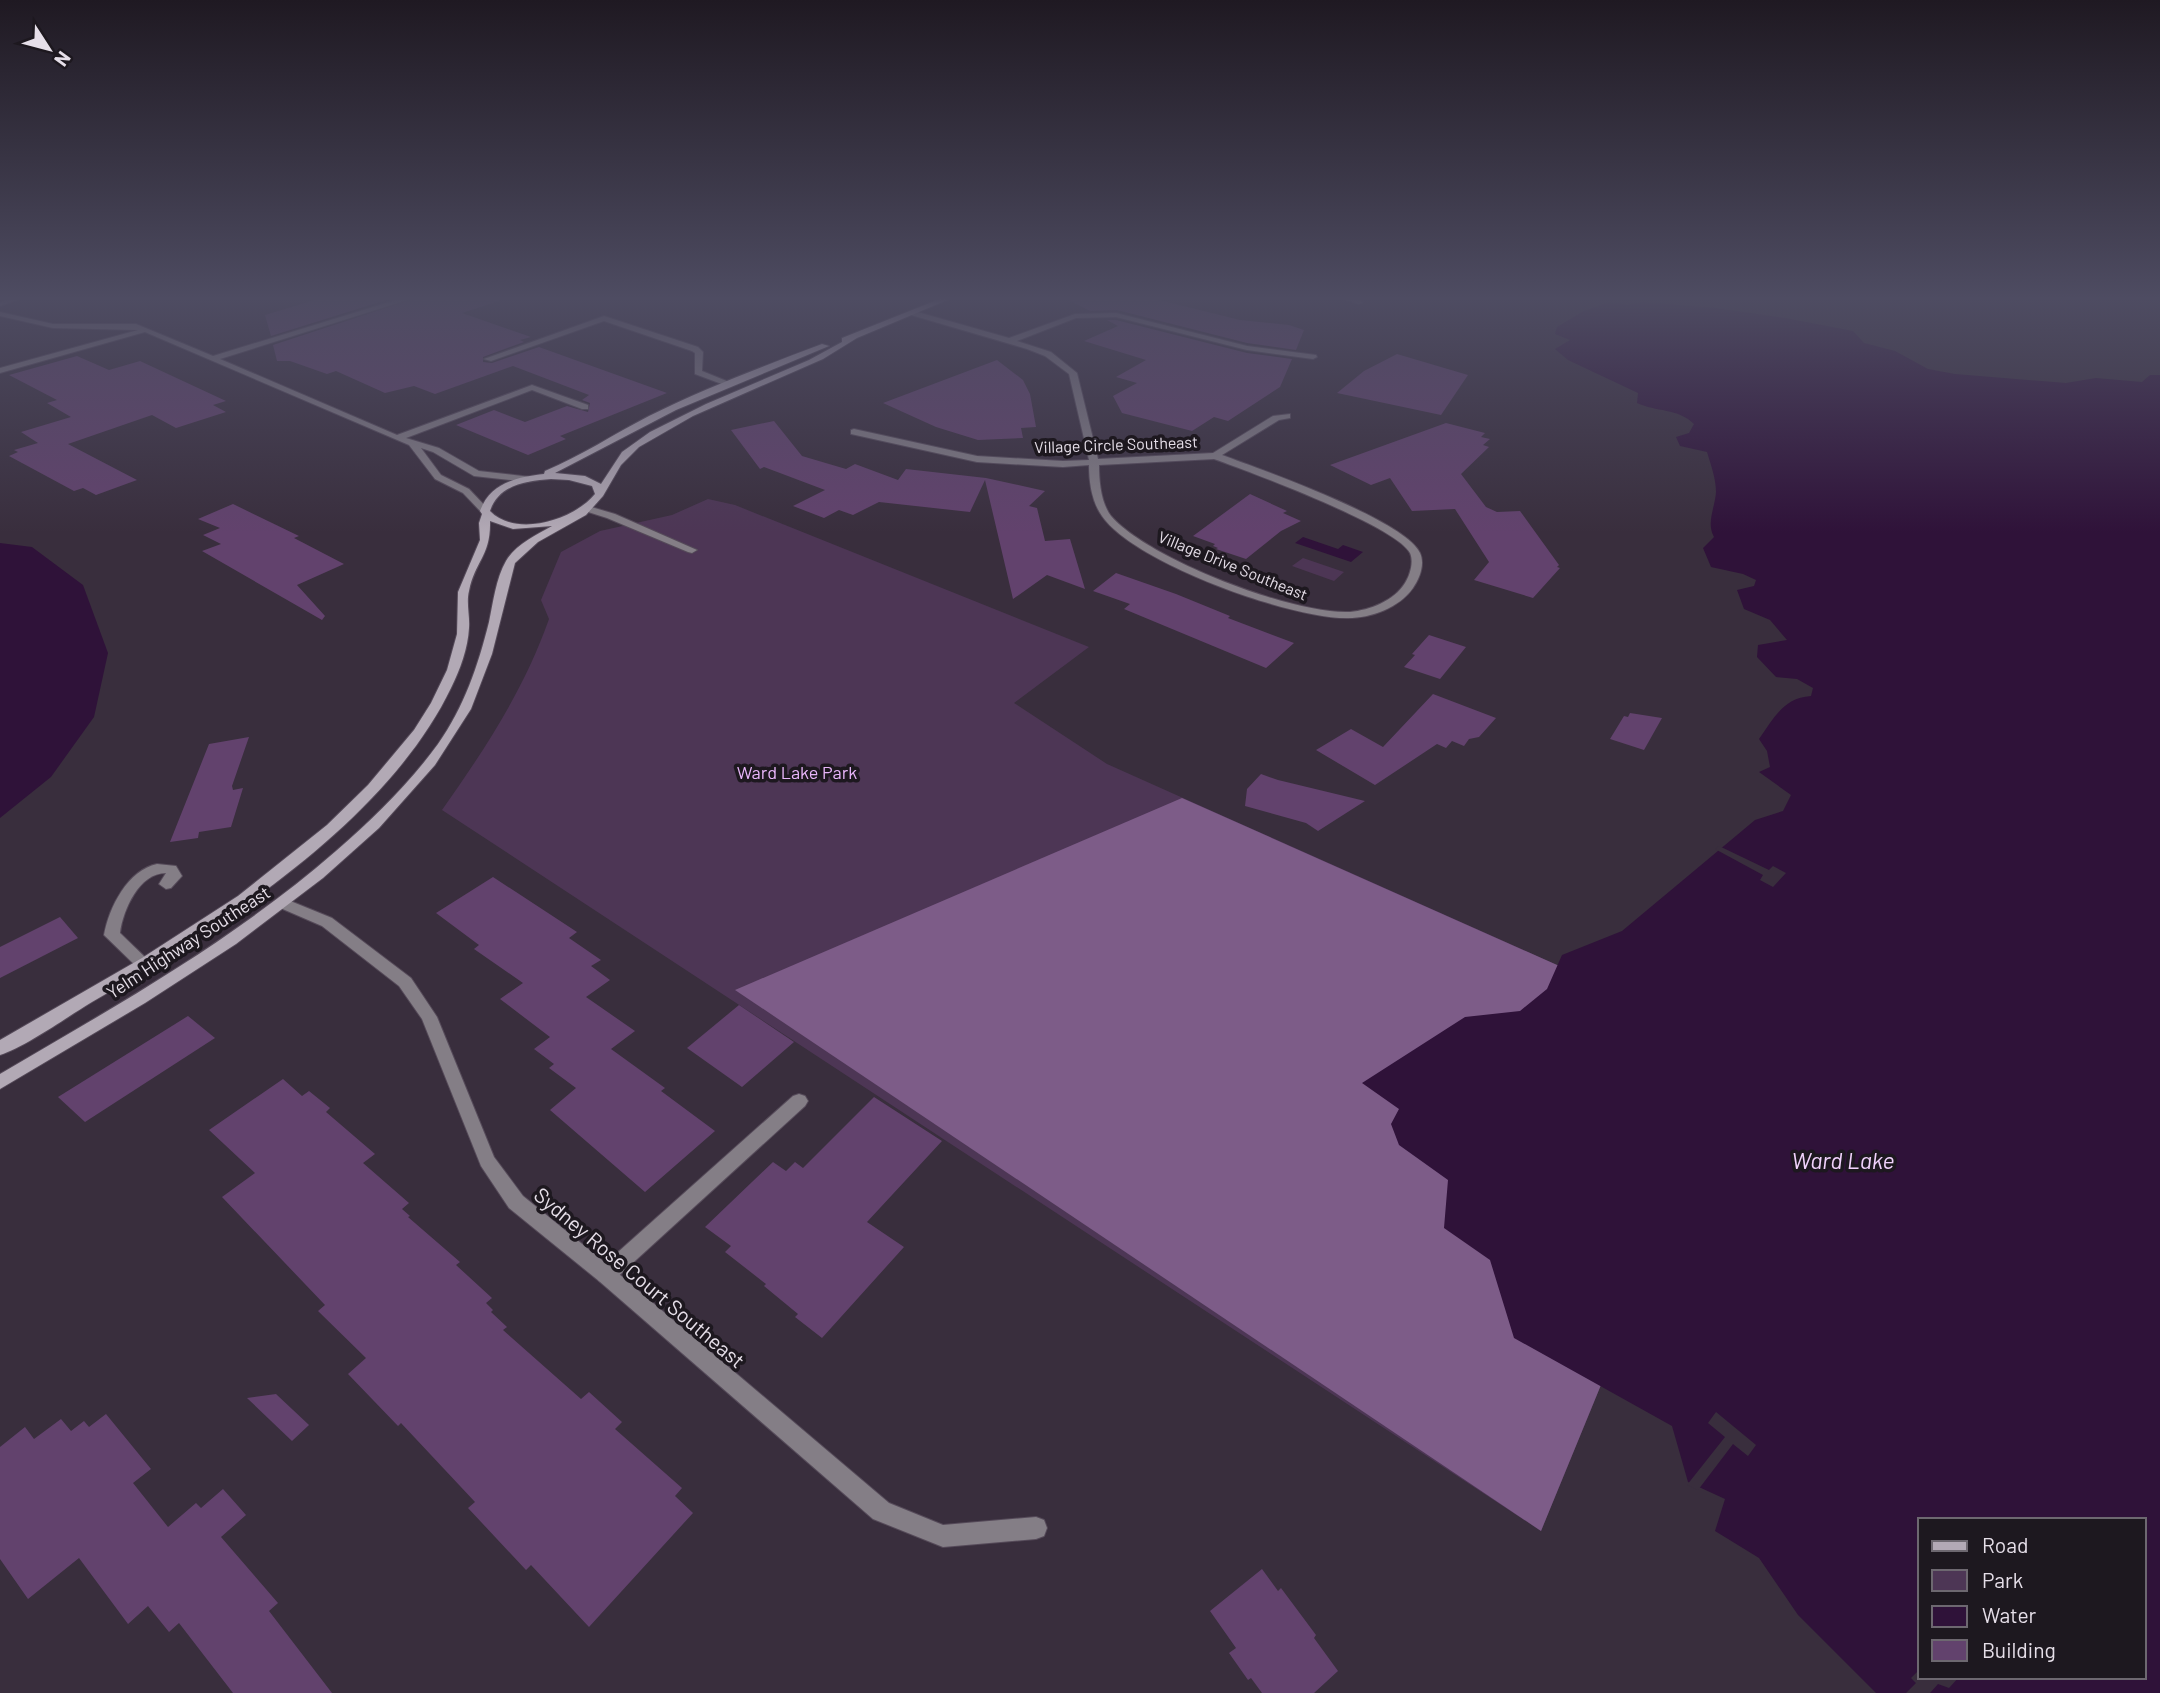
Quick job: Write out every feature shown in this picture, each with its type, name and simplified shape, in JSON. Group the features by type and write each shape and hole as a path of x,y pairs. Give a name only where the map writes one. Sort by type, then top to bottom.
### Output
{"main road":[{"path":"752,375 670,409 624,432 591,455 495,494 486,505 486,512 505,524 530,526 559,522 586,511 600,494 614,466 637,444 678,422 782,375"},
{"path":"533,478 561,475 582,478 596,484 600,494"},
{"name":"Yelm Highway Southeast","path":"0,1082 217,951 283,903 382,817 441,750 481,674 510,562 518,551 586,511"},
{"name":"Yelm Highway Southeast","path":"0,1048 144,965 283,871 335,828 418,737 453,669 463,633 461,611 465,582 487,531 484,523 486,512"}],"street":[{"path":"249,375 397,438 436,450 477,474 533,478"},
{"path":"706,375 730,384"},
{"name":"Village Drive Southeast","path":"1073,375 1094,461 1094,474 1107,517 1144,546 1186,567 1279,603 1329,615 1374,610 1394,601 1407,589 1415,575 1418,560 1412,548 1393,533 1303,489 1215,456"},
{"path":"397,438 532,387 584,407"},
{"name":"Village Circle Southeast","path":"854,432 977,459 1063,464 1215,456 1256,429 1276,418 1287,416"},
{"path":"413,444 438,477 466,491 486,512"},
{"path":"586,511 611,516 692,550"},
{"path":"144,965 112,935 112,926 137,880 148,871 171,869 175,876 166,884"},
{"name":"Sydney Rose Court Southeast","path":"283,903 327,922 405,982 429,1017 486,1161 516,1202 606,1275 881,1511 943,1536 1036,1528"},
{"path":"606,1275 799,1101"}],"green space":[{"name":"Ward Lake Park","path":"708,499 735,505 1089,647 1014,703 1107,764 1593,981 1610,1363 1541,1531 442,810 488,741 528,670 549,619 541,600 561,552 600,531 672,515"},
{"path":"1303,558 1344,572 1334,581 1292,566"}],"shaded area":[{"path":"1182,798 1593,981 1610,1363 1541,1531 735,990"}],"water":[{"name":"Ward Lake","path":"1600,375 1967,375 2066,383 2096,378 2142,382 2150,375 2160,375 2160,1693 1876,1693 1798,1615 1759,1558 1715,1531 1725,1499 1688,1482 1672,1426 1514,1338 1490,1260 1444,1228 1448,1180 1399,1145 1391,1124 1399,1109 1362,1083 1465,1017 1520,1011 1547,989 1562,955 1622,931 1755,820 1783,811 1791,795 1759,772 1770,767 1767,751 1759,739 1780,710 1793,701 1811,696 1813,688 1797,679 1776,677 1757,657 1758,645 1787,640 1770,620 1744,609 1737,590 1754,586 1756,580 1743,574 1711,567 1703,548 1714,537 1711,526 1716,492 1713,472 1707,452 1680,446 1676,437 1689,433 1694,424 1681,415 1637,403 1638,393"},
{"path":"1303,537 1338,549 1343,545 1363,552 1351,562 1295,543"},
{"path":"0,543 32,547 83,585 108,653 94,717 51,777 0,818"}],"pier":[{"path":"1719,846 1769,870 1773,866 1786,873 1773,887 1760,880 1763,875 1715,849"},
{"path":"1716,1412 1756,1445 1748,1456 1733,1444 1698,1490 1687,1485 1725,1437 1708,1423"},
{"path":"1918,1671 1918,1679 1957,1679 1949,1688 1938,1684 1930,1693 1906,1693 1916,1683 1911,1678"}],"building":[{"path":"9,375 170,375 226,401 213,405 226,412 176,428 152,415 68,444 137,480 96,495 83,488 74,491 9,456 18,452 14,450 38,443 21,432 71,417 47,403 57,400"},
{"path":"345,375 488,375 435,394 414,386 385,393"},
{"path":"537,375 617,375 667,393 560,436 566,439 528,455 456,425 494,410 525,422 567,406 588,412 590,403 582,400 589,395"},
{"path":"957,375 1017,375 1023,380 1030,394 1036,427 1021,428 1023,438 978,440 936,427 883,403"},
{"path":"1285,375 1280,387 1228,421 1214,417 1192,431 1122,413 1113,396 1137,383 1116,377"},
{"path":"1359,375 1468,375 1441,415 1337,393"},
{"path":"774,421 802,456 846,469 855,464 898,480 906,469 986,478 1045,491 1029,506 1037,508 1045,541 1070,539 1085,589 1047,575 1013,599 985,480 970,512 879,502 853,515 839,510 824,518 793,506 825,490 764,467 760,469 731,430"},
{"path":"1446,423 1485,433 1481,437 1490,439 1483,445 1489,447 1461,474 1486,507 1497,512 1520,511 1559,565 1557,567 1560,568 1533,598 1474,580 1489,562 1455,509 1412,511 1390,478 1371,485 1330,465"},
{"path":"1250,494 1287,511 1283,513 1301,521 1281,531 1246,559 1216,549 1218,548 1213,546 1215,544 1193,536"},
{"path":"233,504 299,536 294,538 344,564 297,585 325,616 322,620 202,551 221,544 203,535 220,528 198,519"},
{"path":"1116,573 1176,594 1230,616 1228,618 1294,643 1266,668 1124,609 1130,604 1093,591"},
{"path":"1429,635 1466,647 1440,679 1404,667"},
{"path":"1433,694 1496,718 1479,737 1469,739 1464,746 1452,741 1446,748 1437,744 1375,785 1316,750 1351,729 1383,747"},
{"path":"1630,713 1662,718 1644,750 1610,739 1624,716 1628,717"},
{"path":"249,737 232,786 233,790 243,788 231,827 199,832 198,838 170,842 209,744"},
{"path":"1261,774 1365,801 1318,831 1306,823 1245,806 1247,789"},
{"path":"493,877 577,932 569,938 601,960 591,966 610,980 586,997 635,1031 611,1049 665,1088 661,1091 715,1131 645,1192 550,1110 576,1088 549,1068 554,1064 534,1049 550,1037 500,999 523,983 474,949 479,945 436,913"},
{"path":"60,917 78,938 0,978 0,947"},
{"path":"739,1005 794,1042 742,1087 687,1048"},
{"path":"188,1016 215,1038 85,1122 58,1097"},
{"path":"283,1079 302,1096 309,1091 330,1108 326,1112 375,1154 363,1163 409,1203 402,1209 410,1216 408,1217 460,1262 456,1265 492,1298 486,1303 493,1310 491,1312 507,1327 503,1330 581,1399 589,1392 622,1422 615,1429 682,1488 675,1496 693,1513 589,1627 531,1565 526,1570 468,1508 475,1502 401,1423 398,1426 348,1374 366,1358 318,1311 325,1305 222,1197 255,1173 209,1130"},
{"path":"874,1097 942,1141 867,1222 904,1247 822,1338 795,1317 798,1314 764,1286 766,1284 725,1252 731,1246 705,1227 773,1162 786,1171 795,1162 803,1168"},
{"path":"276,1394 309,1425 292,1441 247,1398"},
{"path":"106,1414 151,1469 133,1483 168,1527 196,1503 201,1508 223,1489 246,1515 221,1537 278,1603 269,1611 332,1693 233,1693 179,1623 169,1632 148,1606 128,1624 79,1558 28,1599 0,1559 0,1447 25,1427 34,1439 61,1419 71,1431 84,1421 89,1427"},
{"path":"1262,1569 1278,1591 1281,1588 1316,1635 1314,1638 1338,1671 1314,1693 1262,1693 1251,1678 1248,1680 1229,1653 1236,1648 1210,1611"}]}
